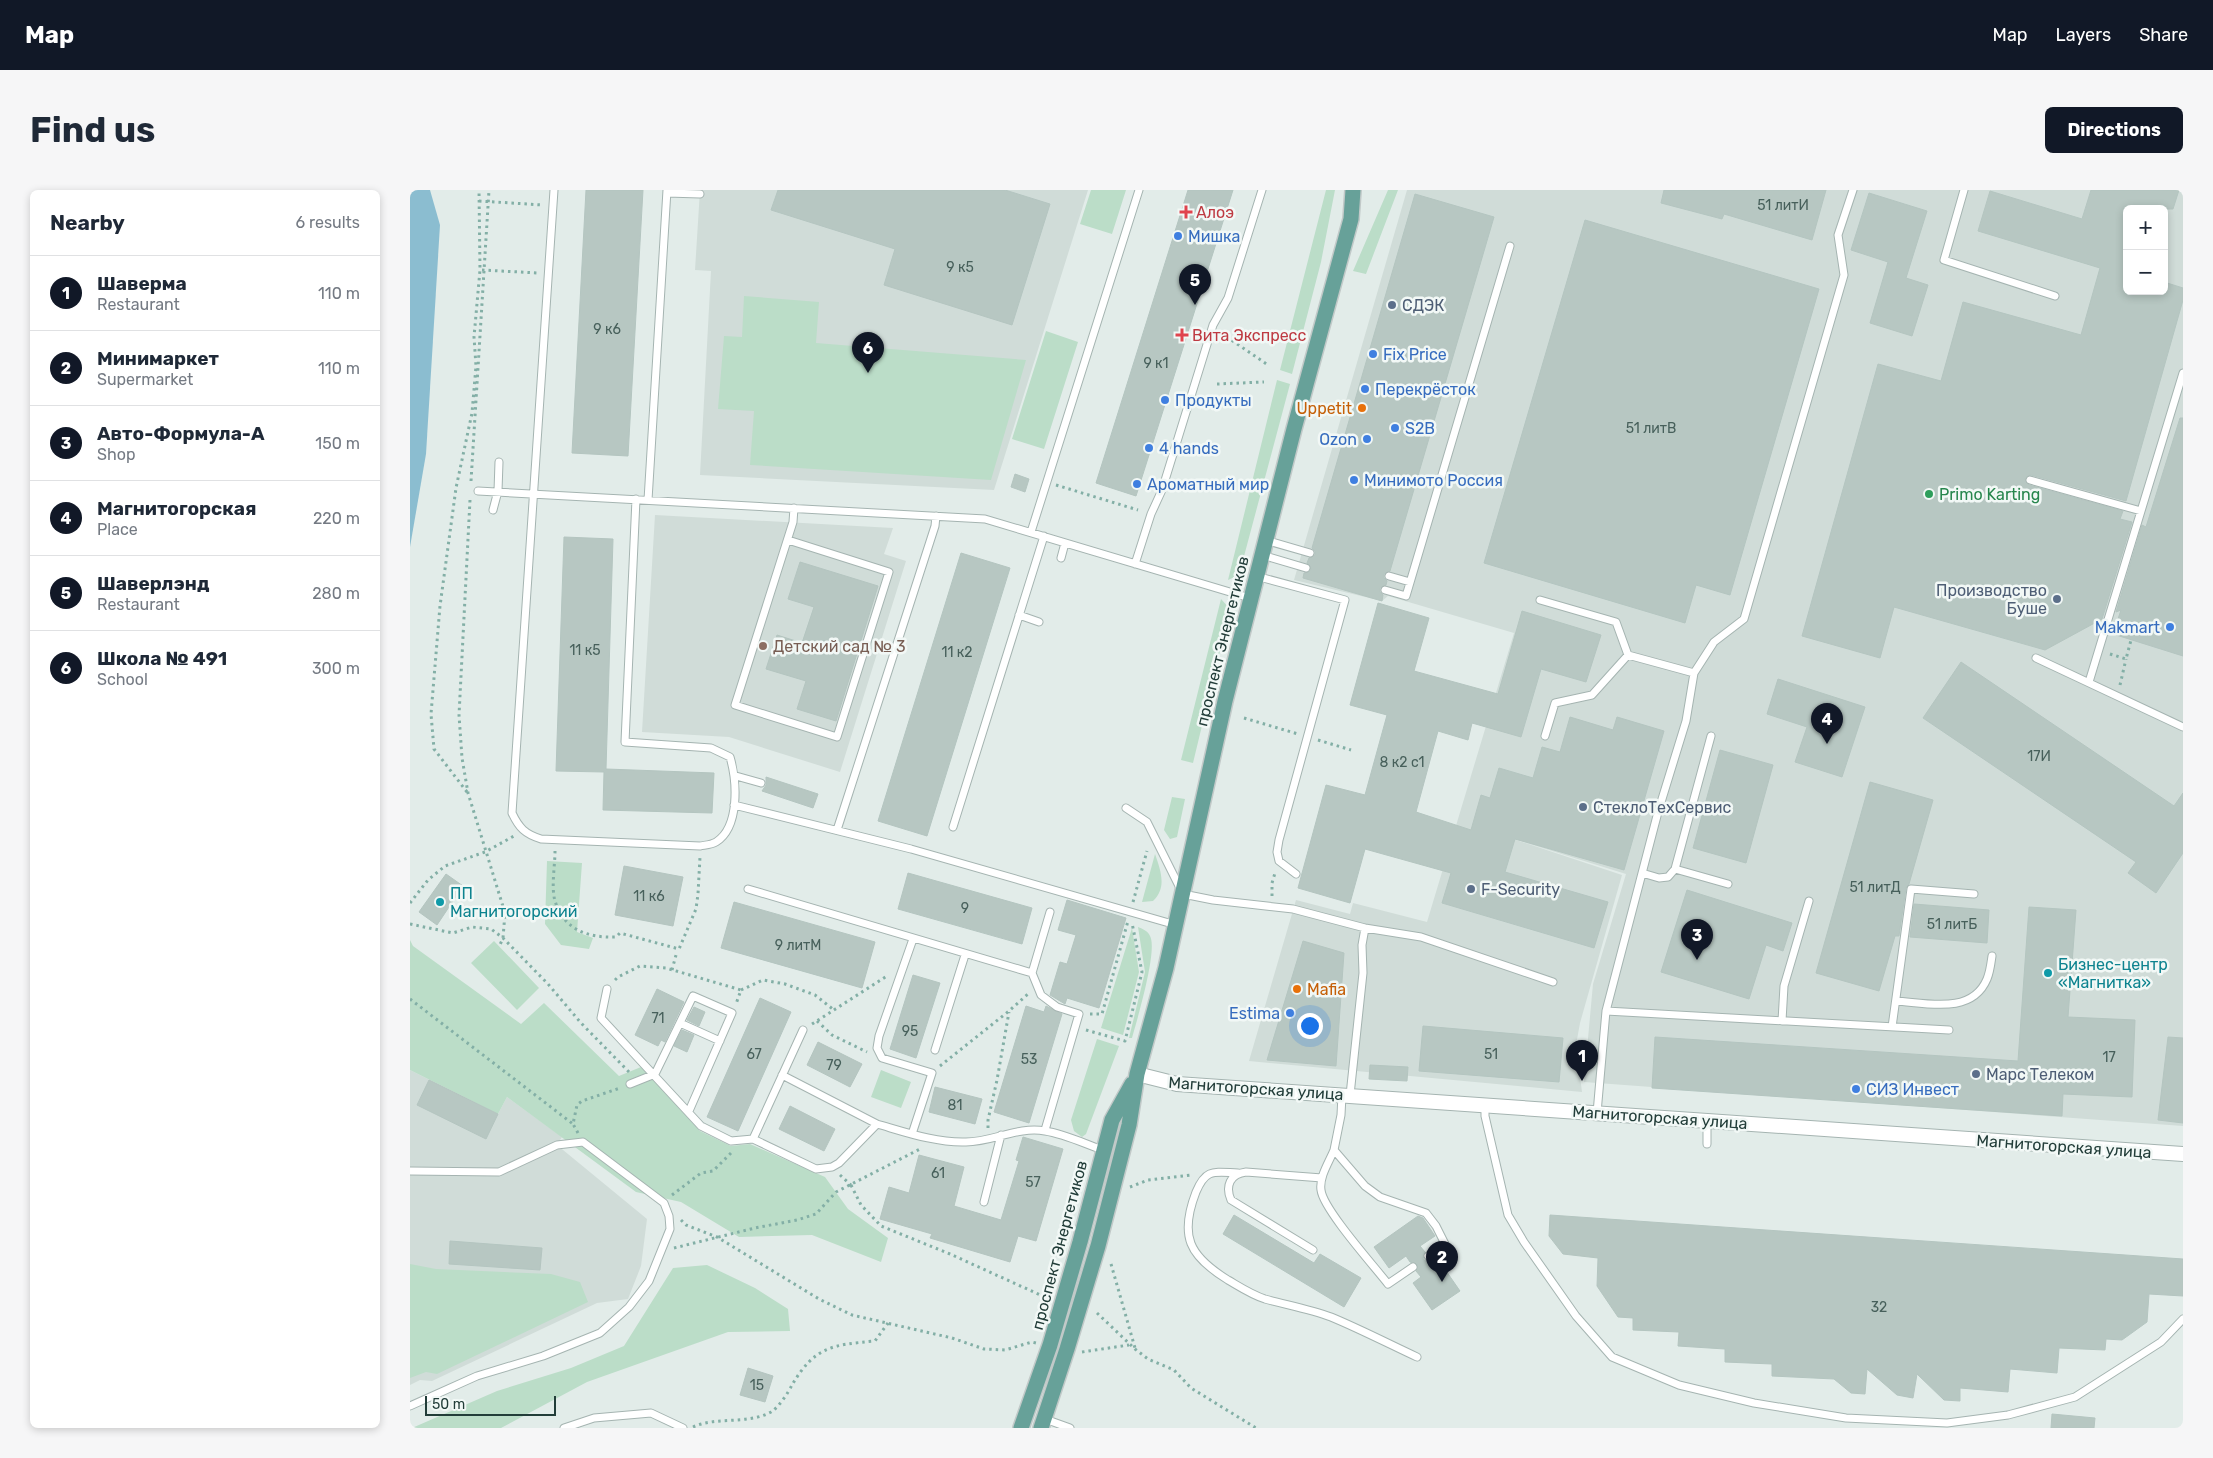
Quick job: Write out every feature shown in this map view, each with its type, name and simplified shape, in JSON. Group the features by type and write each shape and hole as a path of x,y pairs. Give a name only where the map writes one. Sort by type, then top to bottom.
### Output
{"main road":[{"name":"проспект Энергетиков","path":"1043,1423 1098,1246 1129,1125 1138,1074 1183,894 1205,784 1261,555 1351,219 1354,190"},
{"name":"проспект Энергетиков","path":"1351,219 1366,190"},
{"name":"проспект Энергетиков","path":"1021,1428 1052,1336 1080,1242 1112,1120 1138,1074"}],"street":[{"name":"Магнитогорская улица","path":"1138,1074 1177,1084 2183,1154"}],"lane":[{"path":"554,190 512,812 521,830 530,836 556,840 700,846 714,843 725,834 731,821 736,776 730,757 711,748 625,742 636,500"},
{"path":"1031,532 1139,190"},
{"path":"1135,564 1151,514 1162,490 1213,325 1228,298 1262,190"},
{"path":"1597,1113 1606,1011 1642,873 1686,721 1694,673 1714,642 1744,618 1844,274 1838,235 1853,190"},
{"path":"1964,190 1944,260 2055,296"},
{"path":"648,500 667,191 700,194"},
{"path":"1385,590 1406,596 1510,246"},
{"path":"2089,682 2183,373"},
{"path":"493,510 498,491 499,462"},
{"path":"2030,480 2141,511"},
{"path":"478,491 985,518 1250,598"},
{"path":"788,540 889,572 837,737 735,705 788,540 794,522 794,508"},
{"path":"837,830 935,526 936,516"},
{"path":"953,827 1044,536"},
{"path":"1265,540 1310,553"},
{"path":"1060,558 1065,543"},
{"path":"1261,555 1306,568"},
{"path":"1256,576 1345,600 1279,840 1277,852 1280,861 1296,874"},
{"path":"1389,576 1410,582"},
{"path":"1540,600 1616,622 1628,655"},
{"path":"1019,615 1039,622"},
{"path":"1628,655 1694,673"},
{"path":"1546,736 1555,703 1592,695 1628,655"},
{"path":"2036,658 2183,727"},
{"path":"1642,873 1659,878 1668,877 1675,869 1711,736"},
{"path":"736,776 761,784"},
{"path":"734,805 911,849 1176,925"},
{"path":"1126,808 1147,822 1183,894 1213,900 1293,908 1365,928 1421,937 1553,982"},
{"path":"1675,869 1728,884"},
{"path":"748,889 965,955 1032,973"},
{"path":"1892,1027 1911,889 1974,894"},
{"path":"1782,1021 1784,986 1809,901"},
{"path":"1045,1130 1079,1014 1057,1006 1041,995 1032,973 1050,912"},
{"path":"1365,928 1362,945 1363,973 1346,1095 1334,1150 1322,1178 1321,1188 1327,1206 1388,1284 1414,1267"},
{"path":"912,1134 932,1073 882,1058 877,1048 879,1036 913,939"},
{"path":"935,1050 965,955"},
{"path":"1896,1001 1954,1005 1975,996 1987,979 1992,956"},
{"path":"607,989 601,1018 701,1126 731,1141 753,1139 816,1169 832,1168 839,1163 876,1124"},
{"path":"630,1084 654,1074 693,996 732,1013 689,1111"},
{"path":"1606,1011 1949,1030"},
{"path":"680,1023 720,1041"},
{"path":"753,1139 803,1030"},
{"path":"782,1075 876,1124 912,1134 966,1142 988,1139 1021,1130 1045,1130 1103,1150"},
{"path":"1485,1105 1484,1116 1508,1215 1524,1242 1576,1316 1612,1357 1679,1385 1754,1403 1846,1418 1947,1423 2008,1415 2075,1397 2160,1342 2183,1319"},
{"path":"1707,1120 1707,1144"},
{"path":"984,1202 1001,1135"},
{"path":"410,1171 499,1172 557,1145 583,1142 664,1204 670,1216 670,1229 649,1282 630,1306 600,1332 543,1356 478,1376 410,1406"},
{"path":"1334,1150 1366,1186 1380,1197 1426,1213 1436,1226 1445,1244 1428,1256"},
{"path":"1322,1178 1246,1172 1212,1172 1204,1176 1190,1208 1187,1228 1190,1240 1199,1259 1243,1289 1264,1299 1290,1304 1330,1317 1417,1357"},
{"path":"1238,1173 1232,1177 1229,1184 1228,1192 1231,1200 1313,1250"},
{"path":"564,1428 594,1418 651,1413 683,1428"},
{"path":"1043,1423 1070,1428"}],"path":[{"path":"479,190 482,270 459,715 462,758 468,793 505,913 503,938 499,947"},
{"path":"468,793 434,749 431,714 441,596 456,488 472,413 476,366 474,337 489,190"},
{"path":"479,200 553,206"},
{"path":"482,270 548,274"},
{"path":"1221,333 1268,365"},
{"path":"1217,384 1264,382"},
{"path":"1046,482 1138,510"},
{"path":"2118,695 2131,640"},
{"path":"2099,651 2126,659"},
{"path":"410,903 428,880 445,866 485,852 521,830"},
{"path":"1079,1014 1102,1014 1152,832"},
{"path":"556,840 555,900 565,922 581,932 598,937 616,937 620,933 679,949 696,909 700,846"},
{"path":"1272,905 1272,883 1280,861"},
{"path":"1076,1027 1125,1041 1142,972 1130,913"},
{"path":"410,924 452,934 472,927 491,929 503,938 548,984 581,1023 638,1081"},
{"path":"672,970 676,955"},
{"path":"803,1030 904,965"},
{"path":"607,989 618,977 640,966 672,970 741,990 763,980 785,984 815,995 834,1010"},
{"path":"932,1073 1037,986"},
{"path":"732,1013 741,990"},
{"path":"410,999 573,1124 583,1142"},
{"path":"988,1139 988,1120 1009,1011"},
{"path":"817,1021 832,1035 857,1049 882,1058"},
{"path":"573,1124 577,1105 599,1094 609,1093"},
{"path":"662,1251 798,1220 816,1214 836,1192 938,1139"},
{"path":"740,1140 729,1155 713,1171 701,1173 676,1191 664,1204 686,1225 717,1237 819,1299 852,1315 952,1338 984,1348 1005,1350 1032,1342"},
{"path":"1130,1187 1164,1177 1204,1176"},
{"path":"851,1185 861,1205 881,1226 950,1254 1047,1298"},
{"path":"1111,1264 1135,1349"},
{"path":"1097,1313 1130,1345 1148,1359 1174,1370 1192,1388 1256,1428"},
{"path":"692,1428 706,1422 738,1421 772,1411 788,1393 803,1367 821,1351 875,1341 888,1323"},
{"path":"1084,1353 1130,1345"}],"shaded area":[{"path":"700,190 1088,190 994,490 700,475 711,271 695,270"},
{"path":"1407,190 2183,190 2183,1126 1584,1082 1593,984 1626,874 1501,835 1622,875 1580,1023 1576,1045 1582,1092 1249,1061 1296,900 1350,914 1353,903 1427,922 1514,633 1388,596 1382,601 1294,580"},
{"name":"Детский сад № 3","path":"655,515 893,528 884,554 906,561 840,772 729,737 642,732"},
{"path":"410,1070 498,1114 507,1097 562,1137 557,1145 647,1219 641,1266 628,1299 597,1303 432,1381 420,1380 410,1385"}],"green space":[{"path":"1091,190 1126,190 1112,234 1080,224"},
{"path":"1326,190 1335,190 1321,262 1292,374 1280,370"},
{"path":"1388,190 1398,190 1366,274 1353,271"},
{"path":"744,296 819,302 816,343 1026,360 991,480 750,465 754,411 718,409 724,336 742,337"},
{"path":"1046,331 1078,342 1044,449 1012,439"},
{"path":"1277,380 1290,384 1239,575 1228,580"},
{"path":"1221,599 1230,609 1193,763 1181,760"},
{"path":"1172,797 1185,799 1177,837 1170,839 1164,830"},
{"path":"1155,854 1161,873 1160,891 1153,901 1142,902"},
{"path":"547,861 582,863 577,932 593,938 589,949 561,945 545,924"},
{"path":"1138,927 1147,931 1152,944 1146,986 1132,1038 1129,1038 1145,972"},
{"path":"1132,928 1139,972 1123,1035 1101,1028"},
{"path":"410,940 413,946 521,1024 544,1003 619,1076 641,1067 700,1131 731,1146 750,1144 825,1177 848,1209 888,1238 881,1262 812,1235 739,1237 681,1202 636,1192 507,1097 498,1114 410,1070"},
{"path":"494,941 539,988 517,1010 471,963"},
{"path":"1097,1039 1119,1046 1086,1134 1082,1137 1074,1131 1071,1120"},
{"path":"881,1070 911,1082 901,1108 871,1097"},
{"path":"410,1264 436,1269 551,1274 580,1282 588,1302 437,1374 426,1372 410,1378"},
{"path":"707,1265 755,1288 788,1309 790,1331 728,1332 587,1382 501,1428 412,1428 497,1391 571,1368 624,1346 673,1268"}],"water":[{"path":"410,190 430,190 440,225 426,454 410,547"}],"building":[{"path":"586,190 643,190 628,456 572,453"},
{"path":"778,190 1005,190 1050,204 1012,325 884,285 895,249 771,210"},
{"path":"1188,190 1233,190 1136,496 1096,483"},
{"path":"1664,190 1826,190 1812,240 1724,214 1722,219 1661,203"},
{"path":"2091,190 2179,190 2173,209 2168,209 2168,205 2123,205 2123,295 2168,295 2168,283 2183,288 2183,300 2126,501 2031,475 2025,479 2029,485 2123,511 2120,519 2132,522 2102,619 2045,650 1894,607 1880,658 1802,636 1878,364 1941,381 1963,302 2081,335 2100,268 1978,231 1990,191 2082,219"},
{"path":"1869,193 1927,211 1906,278 1928,285 1912,336 1870,323 1888,262 1851,250"},
{"path":"1415,194 1494,217 1390,571 1384,574 1384,578 1387,581 1386,585 1380,588 1380,592 1383,595 1382,601 1303,578 1304,573 1309,572 1311,569 1307,563 1309,558 1315,555 1315,551 1312,548"},
{"path":"1585,220 1819,289 1730,595 1696,585 1685,623 1484,563"},
{"path":"2180,418 2183,418 2183,656 2113,634 2121,610 2116,612 2142,525 2146,527"},
{"path":"1015,474 1029,479 1025,492 1011,487"},
{"path":"564,537 613,539 606,769 714,773 712,813 603,810 604,772 556,771"},
{"path":"961,553 1010,568 927,836 878,821"},
{"path":"800,562 878,586 836,721 797,709 806,681 766,669 777,635 802,643 814,607 788,599"},
{"path":"1378,603 1429,618 1414,671 1498,694 1522,611 1601,635 1586,682 1541,669 1521,737 1472,723 1468,740 1438,731 1416,812 1471,830 1481,795 1490,798 1499,768 1533,778 1542,747 1560,752 1570,717 1613,730 1617,717 1664,731 1624,870 1515,839 1505,872 1608,902 1594,948 1442,903 1451,873 1365,849 1350,903 1298,888 1326,785 1365,795 1387,715 1350,705"},
{"path":"1961,662 2174,806 2183,793 2183,853 2156,893 2128,873 2136,862 1923,718"},
{"path":"1778,679 1865,707 1842,777 1795,762 1807,727 1767,714"},
{"path":"1720,750 1773,765 1746,863 1693,848"},
{"path":"766,777 818,794 813,808 762,791 766,785"},
{"path":"1870,782 1933,800 1909,884 1906,888 1899,936 1895,936 1879,991 1816,973"},
{"path":"624,866 683,877 673,926 615,915"},
{"path":"908,873 1032,908 1022,944 898,909"},
{"name":"ПП Магнитогорский","path":"446,874 463,886 437,925 419,912"},
{"path":"1687,890 1792,923 1783,951 1766,945 1749,999 1661,972"},
{"path":"1067,900 1126,918 1099,1008 1067,998 1065,1004 1050,995 1060,962 1067,964 1076,935 1058,930"},
{"path":"734,902 875,942 862,988 721,948"},
{"path":"1914,904 1989,910 1987,943 1910,937"},
{"name":"Бизнес-центр «Магнитка»","path":"2029,907 2076,910 2068,1017 2135,1020 2132,1097 2063,1094 2062,1116 1652,1088 1655,1037 2018,1061"},
{"path":"1303,941 1344,953 1336,1066 1267,1060"},
{"path":"913,975 940,983 916,1058 890,1049"},
{"path":"657,989 684,1002 665,1042 661,1040 658,1046 635,1035"},
{"path":"760,998 791,1012 738,1131 707,1117"},
{"path":"1026,1006 1044,1012 1046,1006 1062,1014 1029,1123 994,1112"},
{"path":"694,1007 705,1012 699,1026 687,1020"},
{"path":"1423,1026 1563,1038 1559,1082 1419,1071"},
{"path":"682,1030 694,1035 687,1052 674,1046"},
{"path":"2168,1037 2183,1038 2183,1123 2158,1120"},
{"path":"818,1042 862,1064 850,1087 807,1065"},
{"path":"1370,1065 1408,1067 1407,1081 1369,1079"},
{"path":"429,1080 498,1114 486,1139 417,1105"},
{"path":"935,1087 982,1099 975,1124 929,1112"},
{"path":"790,1106 835,1129 824,1151 779,1129"},
{"path":"1023,1137 1063,1149 1036,1241 1018,1236 1010,1262 930,1238 932,1234 880,1219 889,1187 909,1193 919,1155 964,1167 954,1206 1001,1220 1019,1161 1016,1160"},
{"path":"1234,1215 1314,1263 1320,1254 1361,1278 1344,1307 1223,1234"},
{"path":"1550,1215 2183,1259 2183,1296 2149,1294 2147,1322 2122,1340 2106,1339 2105,1350 2059,1348 2057,1373 2010,1369 2008,1392 1960,1388 1960,1401 1944,1400 1917,1374 1913,1398 1897,1395 1867,1369 1865,1394 1851,1393 1834,1379 1772,1376 1772,1364 1725,1362 1725,1349 1678,1346 1679,1332 1633,1330 1633,1318 1618,1317 1597,1286 1598,1258 1563,1254 1549,1236"},
{"path":"1418,1216 1423,1218 1435,1236 1420,1246 1425,1252 1423,1259 1426,1261 1431,1260 1437,1269 1442,1265 1460,1291 1432,1310 1413,1283 1421,1277 1416,1271 1417,1264 1410,1262 1406,1256 1389,1268 1374,1247"},
{"path":"450,1241 542,1248 540,1270 449,1264"},
{"path":"748,1368 773,1376 765,1402 740,1395"},
{"path":"2052,1414 2095,1418 2094,1428 2051,1428"}],"place":[{"name":"Алоэ","path":"1186,212"},
{"name":"Мишка","path":"1178,236"},
{"name":"Шаверлэнд","path":"1195,305"},
{"name":"СДЭК","path":"1392,305"},
{"name":"Вита Экспресс","path":"1182,335"},
{"name":"Fix Price","path":"1373,354"},
{"name":"Школа № 491","path":"868,373"},
{"name":"Перекрёсток","path":"1365,389"},
{"name":"Продукты","path":"1165,400"},
{"name":"Uppetit","path":"1362,408"},
{"name":"S2B","path":"1395,428"},
{"name":"Ozon","path":"1367,439"},
{"name":"4 hands","path":"1149,448"},
{"name":"Минимото Россия","path":"1354,480"},
{"name":"Ароматный мир","path":"1137,484"},
{"name":"Primo Karting","path":"1929,494"},
{"name":"Производство Буше","path":"2057,599"},
{"name":"Makmart","path":"2170,627"},
{"name":"Детский сад № 3","path":"763,646"},
{"name":"Магнитогорская","path":"1827,744"},
{"name":"СтеклоТехСервис","path":"1583,807"},
{"name":"F-Security","path":"1471,889"},
{"name":"ПП Магнитогорский","path":"440,902"},
{"name":"Авто-Формула-А","path":"1697,960"},
{"name":"Бизнес-центр «Магнитка»","path":"2048,973"},
{"name":"Mafia","path":"1297,989"},
{"name":"Estima","path":"1290,1013"},
{"name":"Марс Телеком","path":"1976,1074"},
{"name":"Шаверма","path":"1582,1081"},
{"name":"СИЗ Инвест","path":"1856,1089"},
{"name":"Минимаркет","path":"1442,1282"}]}
